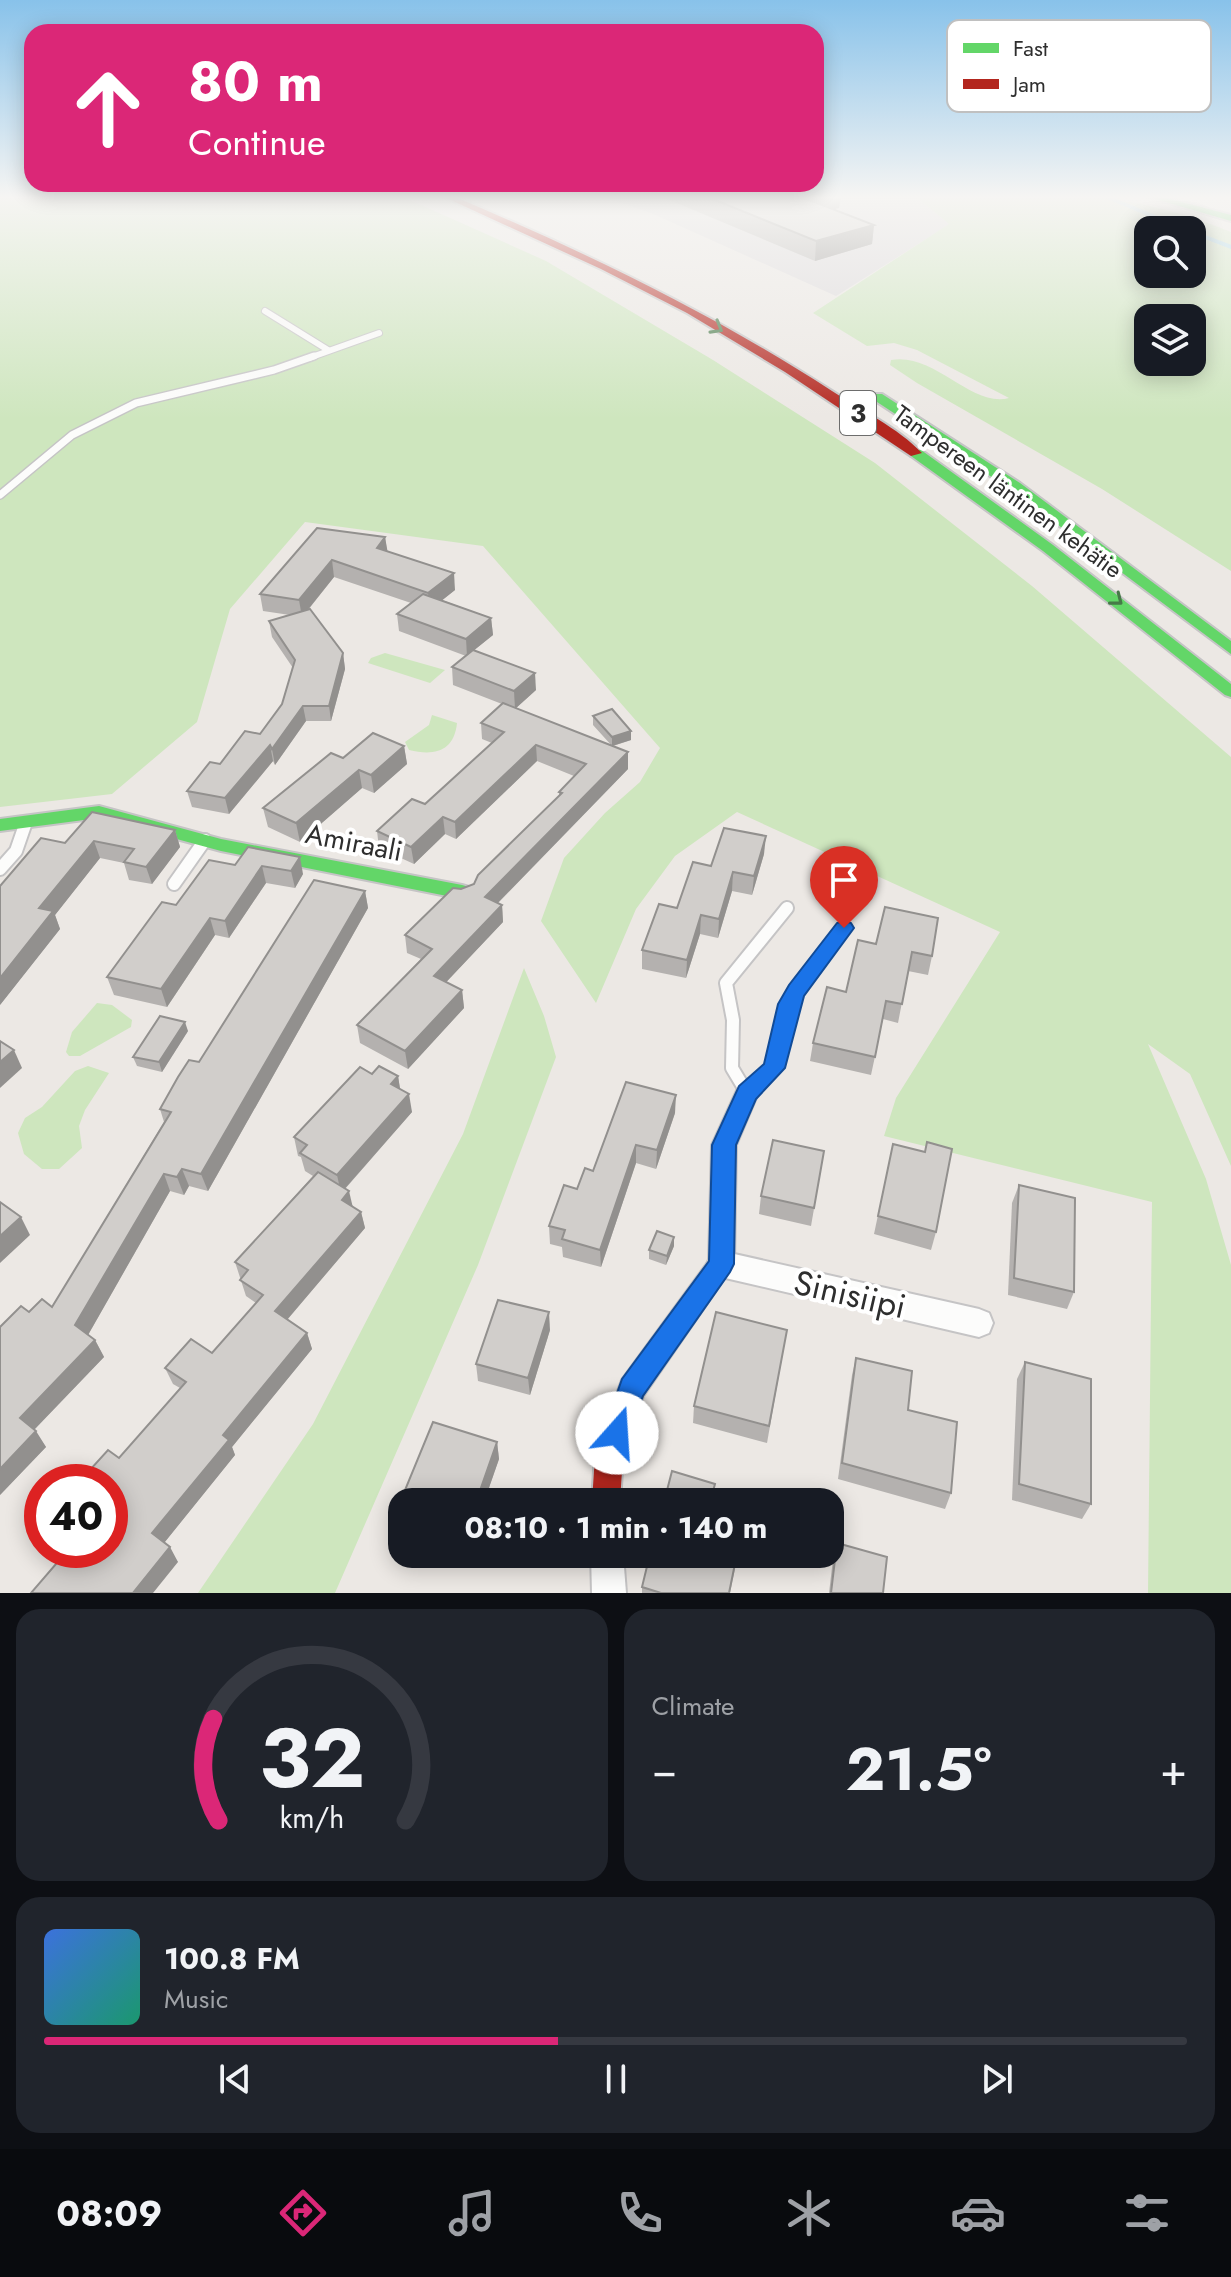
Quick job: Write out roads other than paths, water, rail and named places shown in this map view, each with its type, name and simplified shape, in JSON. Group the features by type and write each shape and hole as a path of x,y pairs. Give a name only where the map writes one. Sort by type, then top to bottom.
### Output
{"main road":[{"name":"Tampereen läntinen kehätie","path":"609,270 679,305 856,412 981,496 1231,692"},
{"path":"648,270 732,313"},
{"name":"Tampereen läntinen kehätie","path":"868,391 1015,486 1231,649"},
{"name":"Amiraali","path":"0,825 99,812 205,840 462,892"},
{"path":"607,1488 609,1455 632,1389 721,1264 724,1145 747,1093"}],"street":[{"name":"Sinisiipi","path":"721,1264 979,1323"},
{"path":"608,1568 609,1593"}],"lane":[{"path":"265,311 328,350"},
{"path":"0,495 72,435 136,403 181,389 274,370 379,333"},
{"path":"0,869 16,851 26,821"},
{"path":"174,884 205,840"},
{"path":"787,908 726,983 733,1020 732,1068 747,1093 774,1068 789,1004 844,928"}]}
